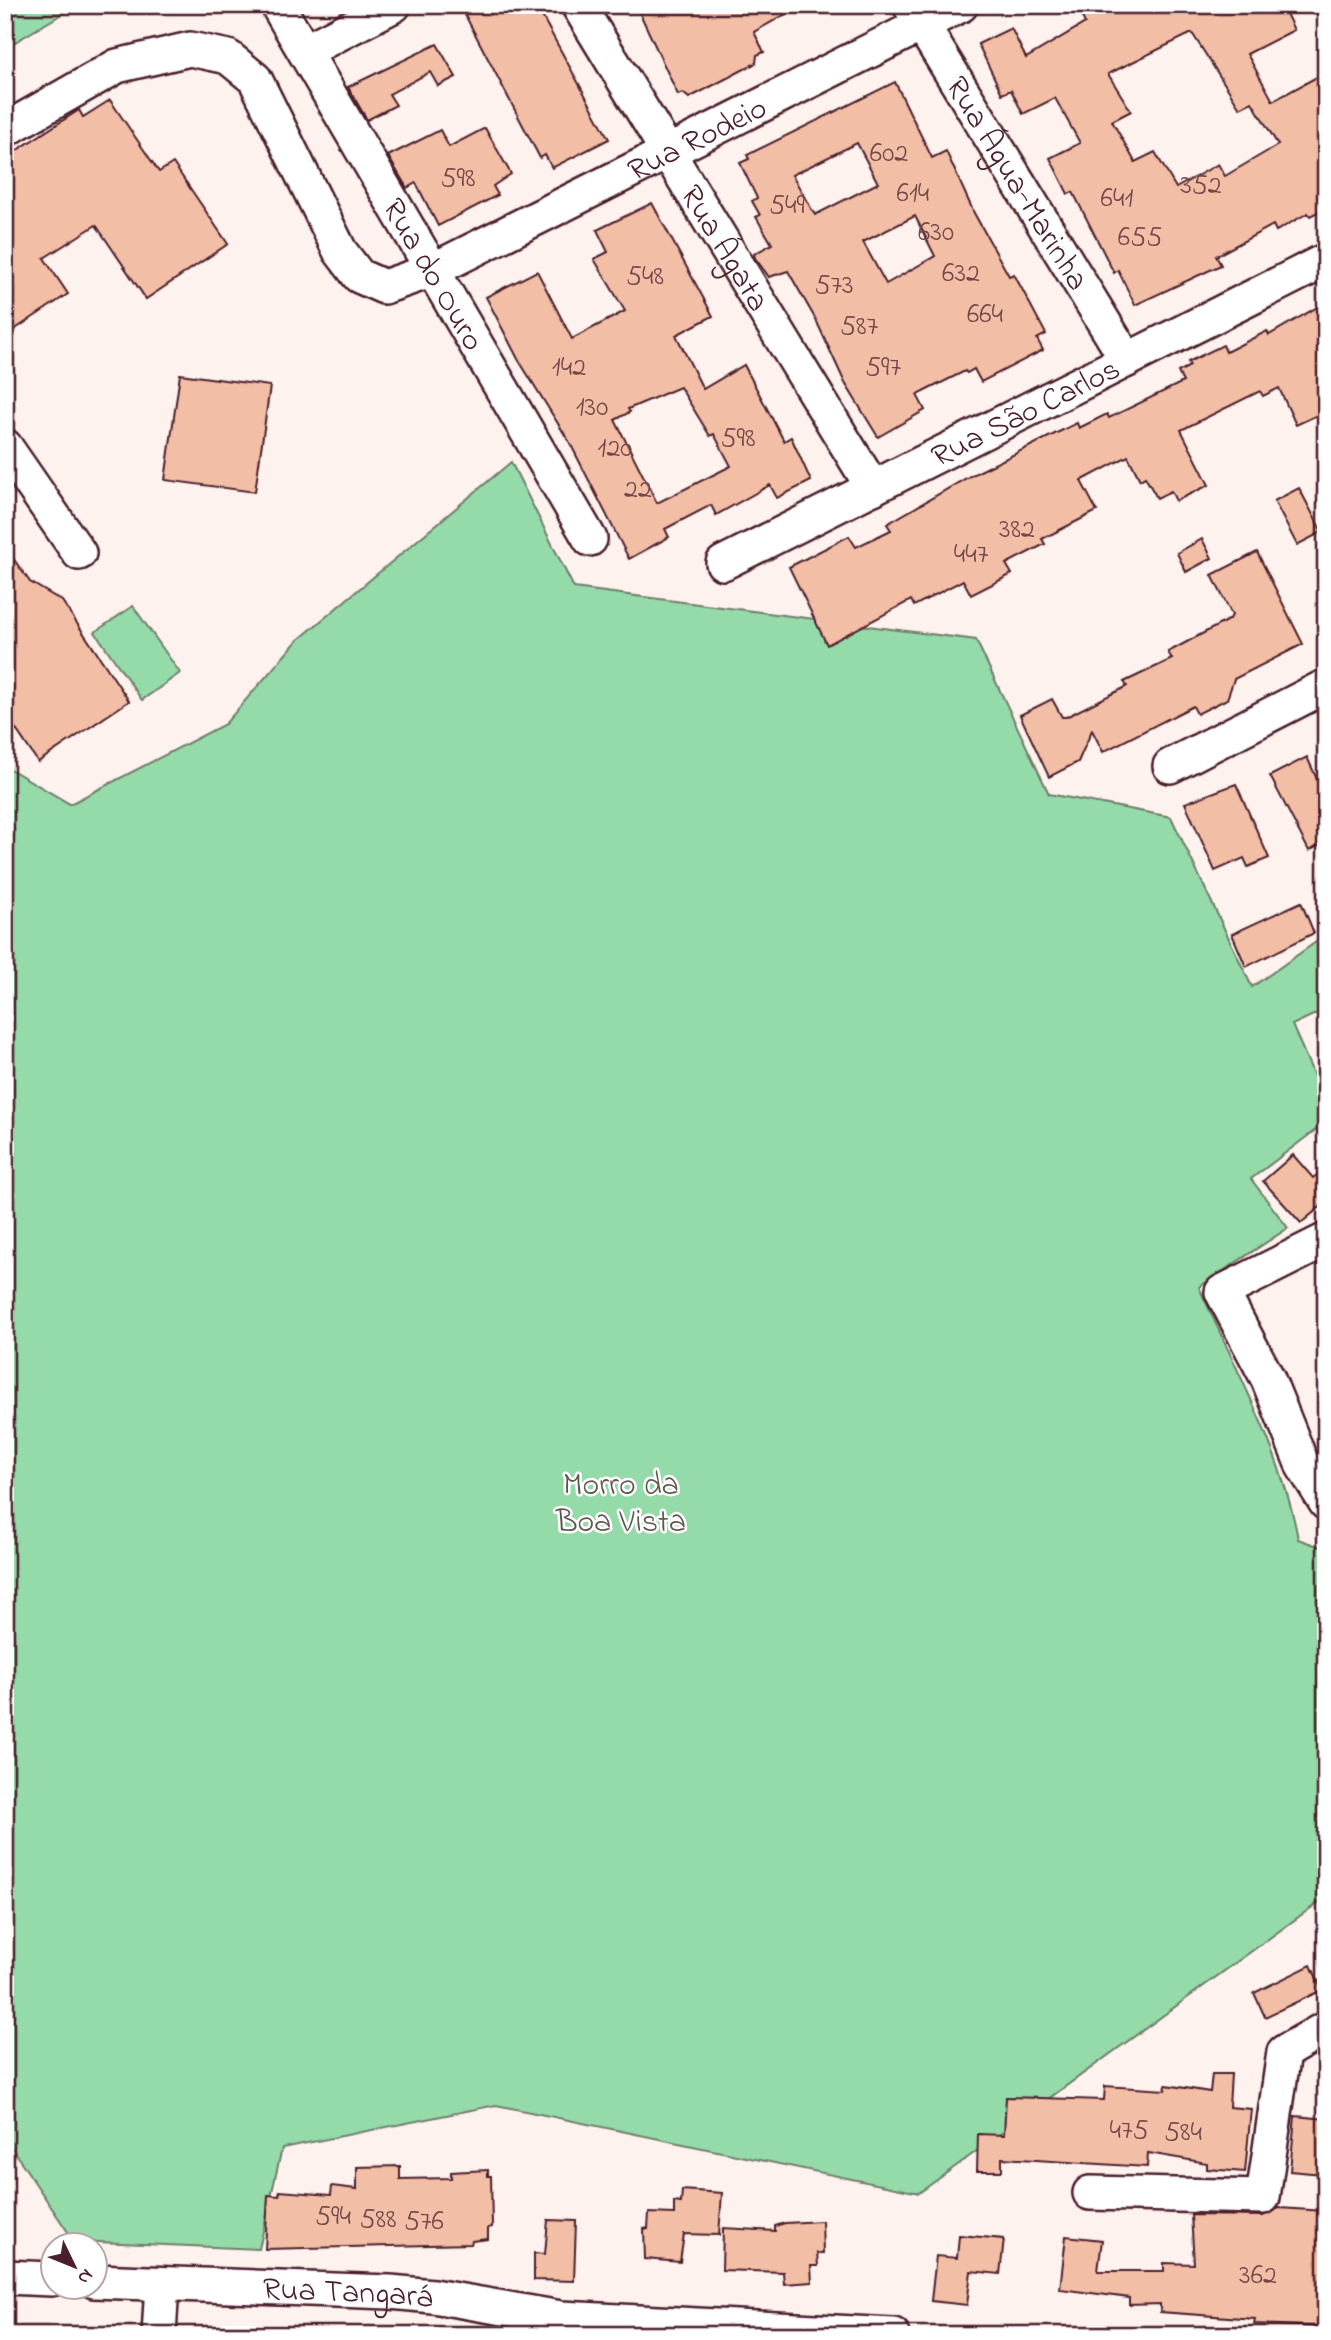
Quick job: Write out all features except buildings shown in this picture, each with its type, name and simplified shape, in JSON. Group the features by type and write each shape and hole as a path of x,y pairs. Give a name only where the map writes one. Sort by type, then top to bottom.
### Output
{"street":[{"path":"305,51 394,5"},
{"name":"Rua Ágata","path":"578,5 873,488"},
{"name":"Rua Rodeio","path":"5,130 117,66 190,49 228,57 255,79 340,251 359,276 384,287 433,270 668,152 916,15 961,5"},
{"name":"Rua do Ouro","path":"279,8 590,539"},
{"name":"Rua Água-Marinha","path":"916,15 1127,360"},
{"name":"Rua São Carlos","path":"723,563 1326,260"},
{"path":"5,446 79,553"},
{"path":"1170,766 1326,687"},
{"path":"1326,1240 1222,1293 1268,1379 1303,1466 1326,1503"},
{"path":"1090,2193 1263,2197 1283,2052 1326,2028"},
{"path":"5,2277 38,2278"},
{"name":"Rua Tangará","path":"108,2282 390,2292 433,2296 561,2318 893,2335"},
{"path":"159,2335 162,2284"}],"green space":[{"path":"5,5 77,5 5,48"},
{"name":"Morro da Boa Vista","path":"511,462 574,588 976,640 1049,794 1171,817 1252,987 1326,935 1326,1009 1292,1025 1326,1103 1326,1122 1251,1179 1288,1228 1199,1287 1269,1442 1291,1506 1298,1539 1326,1549 1326,1897 919,2193 496,2105 282,2148 259,2249 108,2242 108,2232 68,2232 5,2138 5,766 70,804 225,724 297,641"},
{"path":"133,606 180,673 142,700 95,632"}]}
